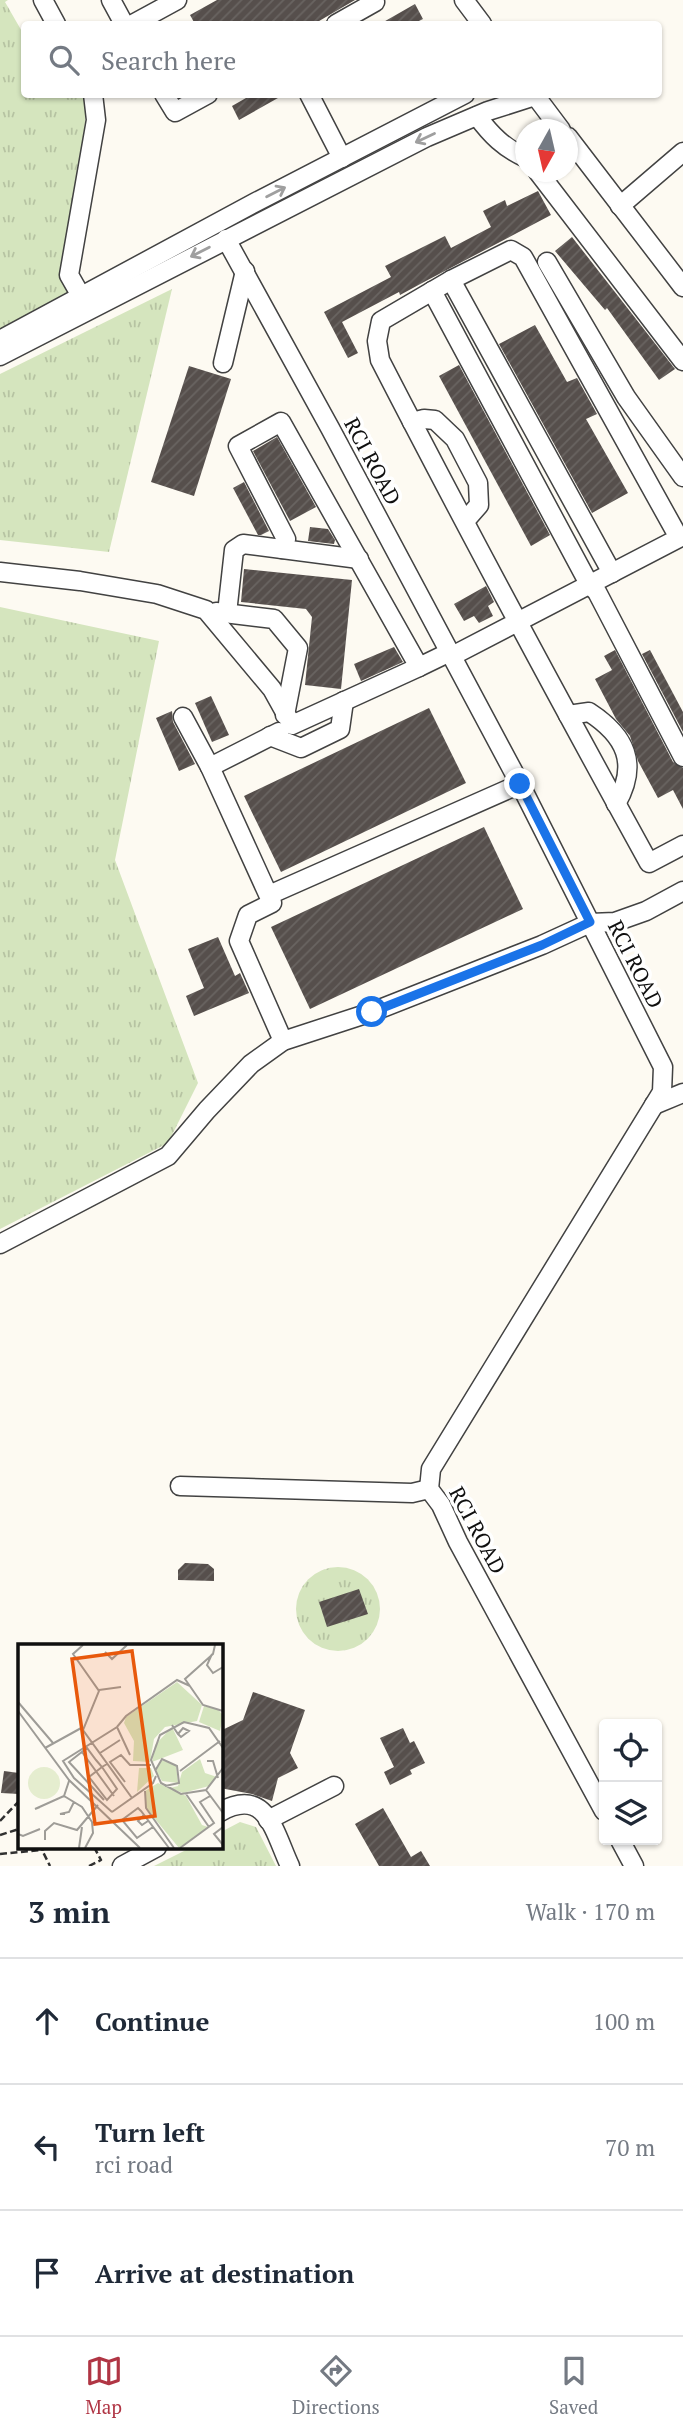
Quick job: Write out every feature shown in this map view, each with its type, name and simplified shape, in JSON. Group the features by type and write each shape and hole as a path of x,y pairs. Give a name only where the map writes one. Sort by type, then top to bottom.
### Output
{"street":[{"path":"43,0 54,21"},
{"path":"111,0 122,21"},
{"path":"138,21 177,0"},
{"path":"342,21 375,2 374,0"},
{"path":"464,0 480,21"},
{"path":"81,296 69,275 96,120 95,98"},
{"path":"167,98 175,111 200,98"},
{"path":"311,98 342,158"},
{"path":"0,340 457,98"},
{"path":"0,356 427,137 482,113 526,98"},
{"path":"537,98 553,119"},
{"path":"482,113 488,132 506,149 515,153"},
{"path":"578,150 683,287"},
{"path":"620,206 683,152"},
{"path":"546,182 683,361"},
{"name":"RCI ROAD","path":"226,239 520,784 663,1067 662,1092 431,1469 429,1489 441,1505 458,1542 599,1802"},
{"path":"210,766 270,736 288,720 344,701 451,654 519,621 679,538 523,257 511,250 451,280 381,321 377,341 380,360 412,422 466,521 519,621 568,715 649,863 683,845"},
{"path":"547,262 626,397 683,477"},
{"path":"223,363 245,271"},
{"path":"451,280 612,573"},
{"path":"432,291 589,584 597,592 683,757"},
{"path":"412,422 435,420 455,439 478,483 479,505 466,521"},
{"path":"282,550 286,539 238,446 281,422 419,667"},
{"path":"228,613 234,550 243,544 359,559"},
{"path":"0,572 80,581 157,594 206,610 274,619 298,648 288,720"},
{"path":"206,610 272,689 288,720"},
{"path":"270,736 302,748 340,729 344,701"},
{"path":"568,715 589,712 614,732 624,748 629,763 628,776 616,804"},
{"path":"183,717 210,766 272,903 248,915 239,941 284,1041"},
{"path":"269,895 520,784"},
{"path":"0,1244 168,1156 251,1064 284,1041 372,1012 542,945 590,922 615,922 646,911 683,891"},
{"path":"654,1105 683,1093"},
{"path":"180,1486 412,1493 429,1489"},
{"path":"268,1820 334,1786"},
{"path":"222,1811 233,1805 251,1803 264,1811 290,1866"},
{"path":"623,1845 634,1866"},
{"path":"122,1866 155,1848"}],"path":[{"path":"0,1821 18,1802"},
{"path":"15,1806 18,1809"},
{"path":"0,1835 18,1829"},
{"path":"15,1853 18,1848"},
{"path":"0,1854 45,1848 50,1866"},
{"path":"89,1866 101,1860 95,1848"}],"green space":[{"path":"0,0 8,0 5,2 21,30 21,98 88,100 64,277 74,295 0,334"},
{"path":"172,289 109,552 0,540 0,374"},
{"path":"0,607 159,641 115,860 198,1083 168,1143 0,1229"},
{"path":"330,1567 346,1567 362,1574 373,1585 380,1601 377,1625 368,1639 346,1651 330,1651 314,1644 303,1633 296,1617 296,1601 303,1585 314,1574"},
{"path":"240,1822 256,1827 276,1866 154,1866 190,1848 222,1848 222,1831"}],"building":[{"path":"217,0 355,0 319,21 193,21 190,15"},
{"path":"415,4 423,19 419,21 385,21"},
{"path":"246,98 278,98 239,120 232,106"},
{"path":"538,191 551,215 400,295 399,292 342,322 358,353 348,358 324,312 391,277 385,266 445,236 451,248 491,227 483,211 505,200 507,206"},
{"path":"572,237 675,369 659,380 607,308 605,310 555,251"},
{"path":"535,325 567,382 577,378 597,414 586,419 628,493 592,513 499,344"},
{"path":"459,365 550,535 531,546 439,376"},
{"path":"189,366 231,379 194,496 151,482"},
{"path":"277,437 316,507 290,521 253,451"},
{"path":"244,482 269,531 261,535 258,535 233,488"},
{"path":"310,527 328,529 335,540 334,544 308,541"},
{"path":"244,569 352,580 341,689 305,685 312,617 306,609 241,602"},
{"path":"486,586 494,602 488,606 493,616 479,623 474,616 464,621 454,604"},
{"path":"394,647 403,662 361,681 354,664"},
{"path":"615,650 673,762 683,768 683,809 673,790 658,798 638,761 630,736 616,719 595,679 612,670 604,656"},
{"path":"650,650 683,712 683,732 642,654"},
{"path":"211,696 229,735 212,742 195,703"},
{"path":"429,708 466,783 281,872 244,796"},
{"path":"172,711 173,722 195,764 179,771 156,718"},
{"path":"484,827 523,909 310,1009 271,927"},
{"path":"218,937 235,976 240,973 249,993 194,1016 186,996 204,988 188,949"},
{"path":"185,1563 208,1564 214,1569 214,1581 178,1580 178,1570"},
{"path":"359,1589 368,1614 327,1627 319,1602"},
{"path":"253,1692 305,1710 290,1753 298,1768 278,1778 272,1801 222,1788 222,1730 243,1720"},
{"path":"403,1728 410,1743 414,1741 425,1763 410,1770 412,1774 390,1785 384,1772 394,1767 380,1738"},
{"path":"4,1771 18,1773 18,1794 1,1793"},
{"path":"383,1808 411,1857 421,1851 430,1866 379,1866 355,1824"}],"route":[{"path":"372,1012 542,945 590,922 520,784"}]}
